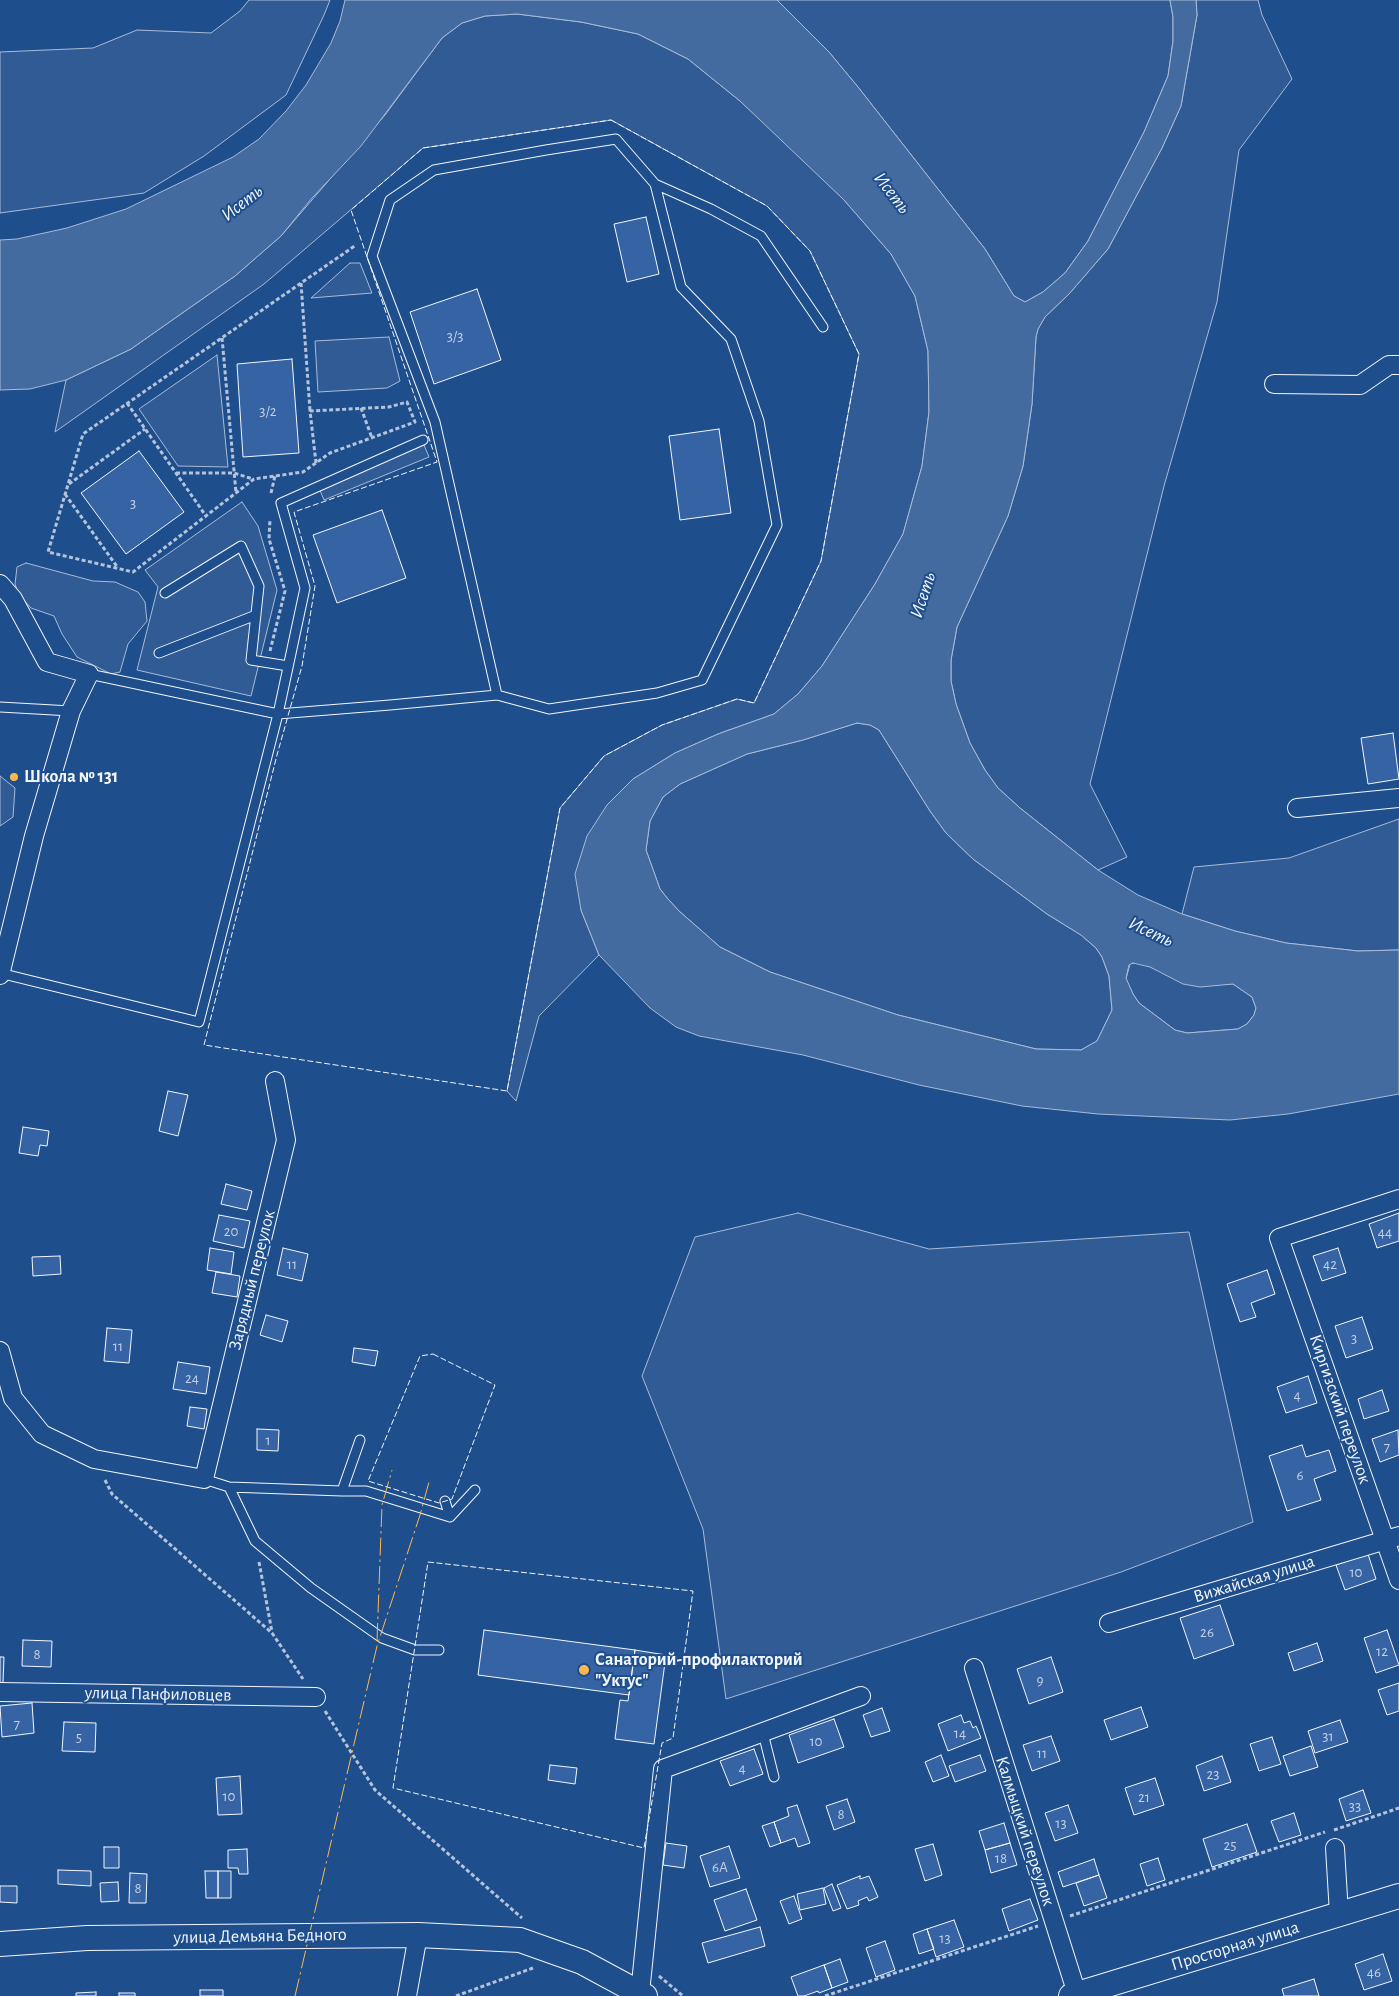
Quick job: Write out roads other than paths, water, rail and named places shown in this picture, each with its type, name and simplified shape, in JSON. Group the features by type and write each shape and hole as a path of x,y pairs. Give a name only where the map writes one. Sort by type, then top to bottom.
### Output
{"street":[{"path":"1274,384 1360,385 1389,365 1399,365"},
{"path":"0,584 13,599 47,662 89,674 71,711 34,836 0,974"},
{"path":"1298,808 1399,798"},
{"name":"Зарядный переулок","path":"204,1479 286,1140 275,1081"},
{"name":"Киргизский переулок","path":"1399,1199 1280,1238 1392,1538 1399,1580"},
{"path":"0,1351 13,1398 42,1434 94,1459 204,1479"},
{"name":"Вижайская улица","path":"1109,1623 1392,1538"},
{"name":"Калмыцкий переулок","path":"974,1668 1054,1921 1074,1995"},
{"name":"улица Панфиловцев","path":"0,1692 316,1697"},
{"path":"643,1994 663,1769 861,1696"},
{"path":"1334,1848 1339,1914"},
{"name":"Просторная улица","path":"1074,1995 1399,1896"},
{"name":"улица Демьяна Бедного","path":"0,1944 87,1938 418,1935 522,1929 643,1994"},
{"path":"407,1996 418,1935"}],"lane":[{"path":"497,695 435,422 372,256 390,200 434,170 546,150 616,140 655,184 712,209 761,236 823,327"},
{"path":"89,674 278,714 390,706 497,695 549,709 657,693 702,680 777,525 759,421 731,339 681,287 655,184"},
{"path":"0,974 199,1022 278,714 305,588 281,503 423,440"},
{"path":"165,593 241,546 259,586 251,660 288,666"},
{"path":"159,653 256,615"},
{"path":"0,707 71,711"},
{"path":"342,1491 360,1440"},
{"path":"204,1479 229,1487 366,1491 450,1517"},
{"path":"229,1487 255,1541 311,1588 382,1638 415,1650 439,1650"},
{"path":"450,1517 475,1490"},
{"path":"445,1501 450,1517"},
{"path":"763,1733 774,1777"}],"water":[{"name":"Исеть","path":"345,0 777,0 829,52 858,87 985,249 1014,296 1025,302 1043,292 1065,273 1088,241 1144,132 1168,76 1173,41 1173,17 1170,0 1196,0 1197,15 1181,106 1162,148 1108,249 1069,294 1045,317 1038,329 1032,404 1023,466 1008,516 957,627 951,660 951,681 956,704 970,743 985,770 998,788 1020,808 1098,870 1138,895 1182,914 1235,931 1286,943 1358,951 1399,950 1399,1094 1288,1114 1230,1120 1098,1114 1022,1106 919,1085 803,1055 699,1036 676,1027 650,1008 599,955 581,910 575,874 587,836 607,805 633,779 675,753 718,734 774,714 798,694 822,666 875,584 903,534 922,466 929,412 928,351 915,296 891,254 844,200 740,101 688,59 638,34 581,22 517,14 485,16 462,23 442,38 361,146 312,198 281,236 235,276 131,349 66,380 30,389 0,390 0,240 17,239 67,228 126,209 233,157 259,139 286,111 306,85 331,43 340,21","holes":["857,723 870,725 879,730 946,833 973,859 1047,914 1081,935 1096,948 1102,957 1109,976 1112,1010 1097,1041 1081,1050 1036,1049 898,1015 770,972 720,947 679,911 660,889 646,850 650,821 663,797 680,784 747,754 803,740","1133,963 1150,967 1183,984 1200,987 1233,984 1252,997 1256,1008 1254,1015 1247,1024 1238,1029 1187,1033 1175,1030 1139,1003 1133,994 1126,978 1129,965"]}],"place":[{"name":"Школа № 131","path":"14,777"},
{"name":"Санаторий-профилакторий \"Уктус\"","path":"584,1670"}]}
